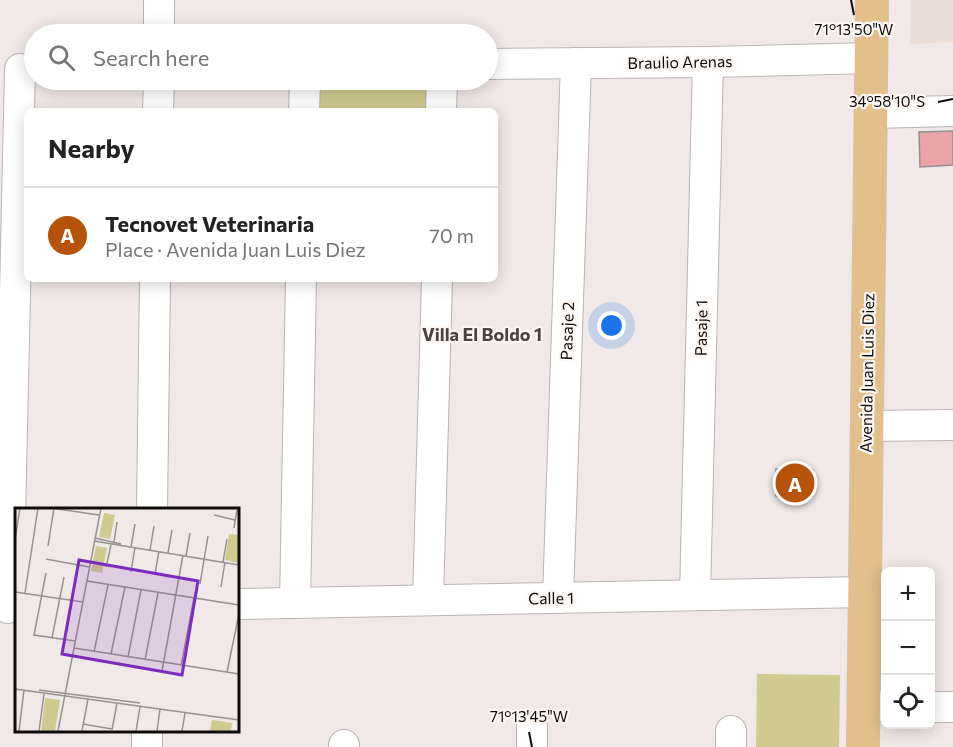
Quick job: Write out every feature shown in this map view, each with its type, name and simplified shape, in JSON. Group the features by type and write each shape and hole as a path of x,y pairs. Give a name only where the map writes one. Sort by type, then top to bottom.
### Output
{"main road":[{"name":"Avenida Juan Luis Diez","path":"862,747 874,706 864,592 872,0"}],"street":[{"path":"159,3 159,24"},
{"name":"Braulio Arenas","path":"498,64 872,58"},
{"name":"Pasaje 1","path":"694,595 708,62"},
{"name":"Pasaje 2","path":"558,598 576,63"},
{"path":"8,608 18,69"},
{"path":"158,108 159,90"},
{"path":"304,108 305,90"},
{"path":"441,108 442,90"},
{"path":"870,113 953,111"},
{"path":"152,508 155,282"},
{"path":"295,603 301,282"},
{"path":"428,600 436,282"},
{"path":"866,426 953,425"},
{"name":"Calle 1","path":"238,604 864,592"},
{"path":"935,707 953,707"}],"shaded area":[{"path":"911,0 953,0 953,42 910,44"},
{"path":"314,90 433,90 432,108 315,108"},
{"path":"757,674 840,675 839,747 756,747"}],"building":[{"path":"953,131 953,165 920,167 919,132"},
{"path":"776,469 813,470 813,496 776,496"}],"place":[{"name":"Tecnovet Veterinaria","path":"795,483"}],"district":[{"name":"Villa El Boldo 1","path":"482,335"}]}
